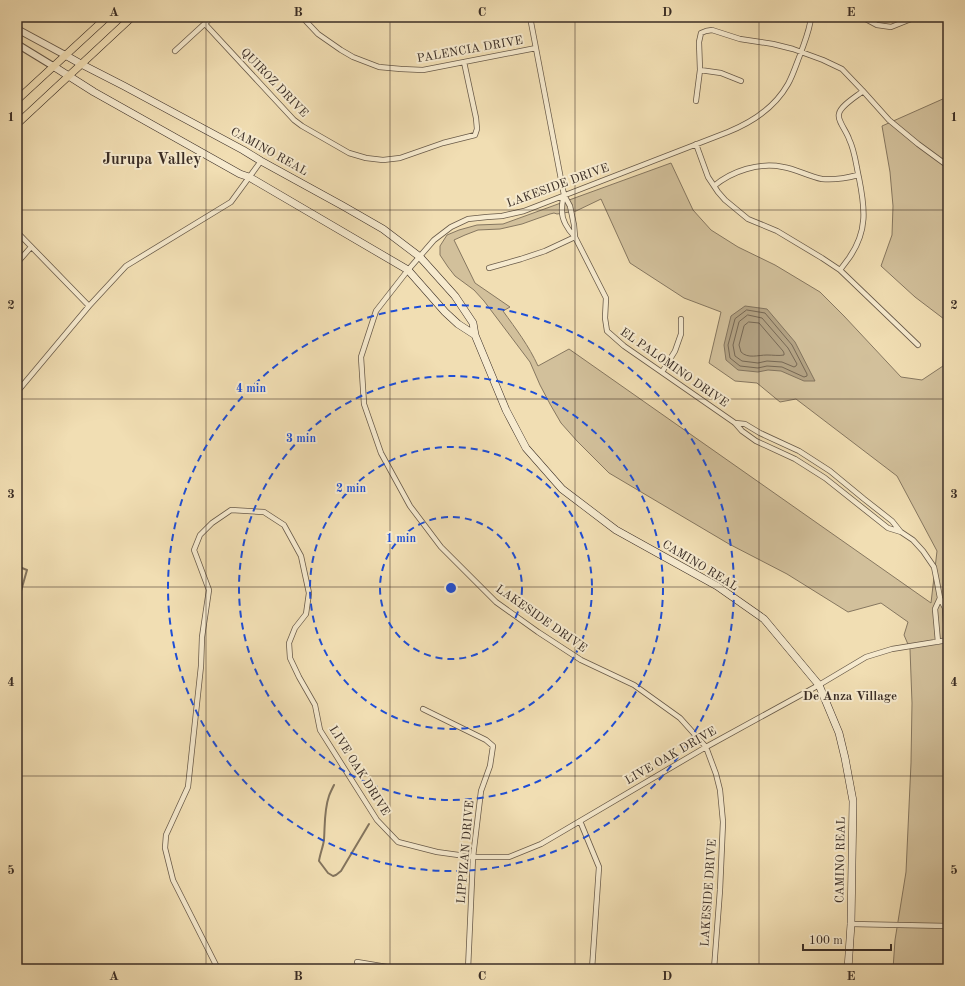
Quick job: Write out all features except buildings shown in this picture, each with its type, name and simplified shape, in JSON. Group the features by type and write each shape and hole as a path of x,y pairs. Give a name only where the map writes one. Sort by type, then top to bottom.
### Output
{"main road":[{"path":"17,100 107,17"},
{"path":"17,124 132,17"},
{"name":"CAMINO REAL","path":"65,55 236,146 344,206 383,229 420,257 455,296 473,323 475,335 506,410 526,448 562,489 616,530 718,586 764,620 819,685 839,733 853,801 848,969"},
{"path":"53,66 94,92 240,174 249,177 408,270 445,312 458,324 475,335"}],"street":[{"path":"175,51 212,17"},
{"name":"PALENCIA DRIVE","path":"302,17 318,34 353,57 379,66 401,69 423,70 536,48"},
{"name":"EL PALOMINO DRIVE","path":"530,17 564,195 570,206 575,237"},
{"name":"LAKESIDE DRIVE","path":"714,969 723,822 720,790 706,747 680,718 634,685 581,660 496,602 441,547 410,506 381,453 364,404 362,357 376,310 434,240 451,227 468,219 512,215 743,126 769,108 788,84 807,35 811,17"},
{"path":"862,17 876,25 891,27 911,19 912,17"},
{"name":"QUIROZ DRIVE","path":"205,24 294,120 349,153 377,160 400,158 443,143 475,135 477,129 476,118 464,62"},
{"name":"CAMINO REAL","path":"17,29 65,55"},
{"path":"696,101 700,70 699,42 701,33 712,30 740,39 773,44 801,51 842,69 889,120 948,166"},
{"path":"17,44 53,66"},
{"path":"700,70 721,73 741,81"},
{"path":"840,270 849,259 855,248 861,232 864,212 850,139 838,117 839,111 863,91"},
{"path":"696,144 708,177 725,200 748,219 777,231 840,270 918,345"},
{"path":"17,392 89,306 126,266 231,202 261,161"},
{"path":"714,186 719,181 739,172 749,168 762,166 783,167 822,179 838,179 858,175"},
{"name":"EL PALOMINO DRIVE","path":"564,195 561,209 567,229 575,237 606,298 605,318 607,331 624,346 735,423 742,432 756,441 795,459 825,478 888,528 901,532 913,540 934,567 940,598 945,608 947,640"},
{"path":"565,222 573,220"},
{"path":"17,232 89,306"},
{"path":"490,268 545,251 575,237"},
{"path":"17,263 31,247"},
{"path":"662,372 675,351 680,334 681,319"},
{"name":"EL PALOMINO DRIVE","path":"735,423 745,424 760,433 799,451 830,471 892,521 901,532"},
{"name":"LIVE OAK DRIVE","path":"218,969 173,880 165,848 166,835 188,787 201,666 202,637 209,590 194,550 200,535 212,523 231,510 264,512 284,525 301,556 309,593 306,614 295,628 289,643 290,658 315,704 320,730 377,820 398,842 437,852 473,857 509,857 541,844 706,747 819,685 866,657 892,648 947,640"},
{"name":"EL PALOMINO DRIVE","path":"938,642 935,609 940,598"},
{"path":"935,615 945,614"},
{"name":"LIPPIZAN DRIVE","path":"423,709 486,740 493,746 490,766 481,791 473,857 468,969"},
{"path":"580,821 599,867 592,969"},
{"path":"850,924 948,926"},
{"path":"357,962 399,969"}],"shaded area":[{"path":"948,88 948,969 893,969 895,940 906,872 911,763 912,703 910,649 904,635 908,622 881,603 848,612 787,574 729,544 609,473 561,423 540,385 530,362 484,301 474,290 455,276 448,267 440,255 440,246 447,235 459,230 477,225 503,224 671,163 693,210 711,230 738,247 775,265 820,292 901,377 922,380 943,366 944,319 915,297 881,266 892,235 893,206 890,172 882,126 945,98","holes":["601,199 630,263 684,298 721,312 709,363 735,381 757,383 780,402 796,399 897,476 937,551 931,603 569,349 538,366 503,311 510,307 475,283 454,240 478,230 500,229 522,224 554,213 557,214 576,211"]}],"water":[{"path":"745,306 767,309 795,342 815,381 804,381 781,371 768,370 758,372 738,370 726,360 724,345 731,316"}],"waterway":[{"path":"17,566 27,570 17,605"},
{"path":"334,785 326,807 324,840 319,861 328,873 333,876 341,871 369,824"}],"district":[{"name":"Jurupa Valley","path":"152,160"},
{"name":"De Anza Village","path":"850,696"}]}
